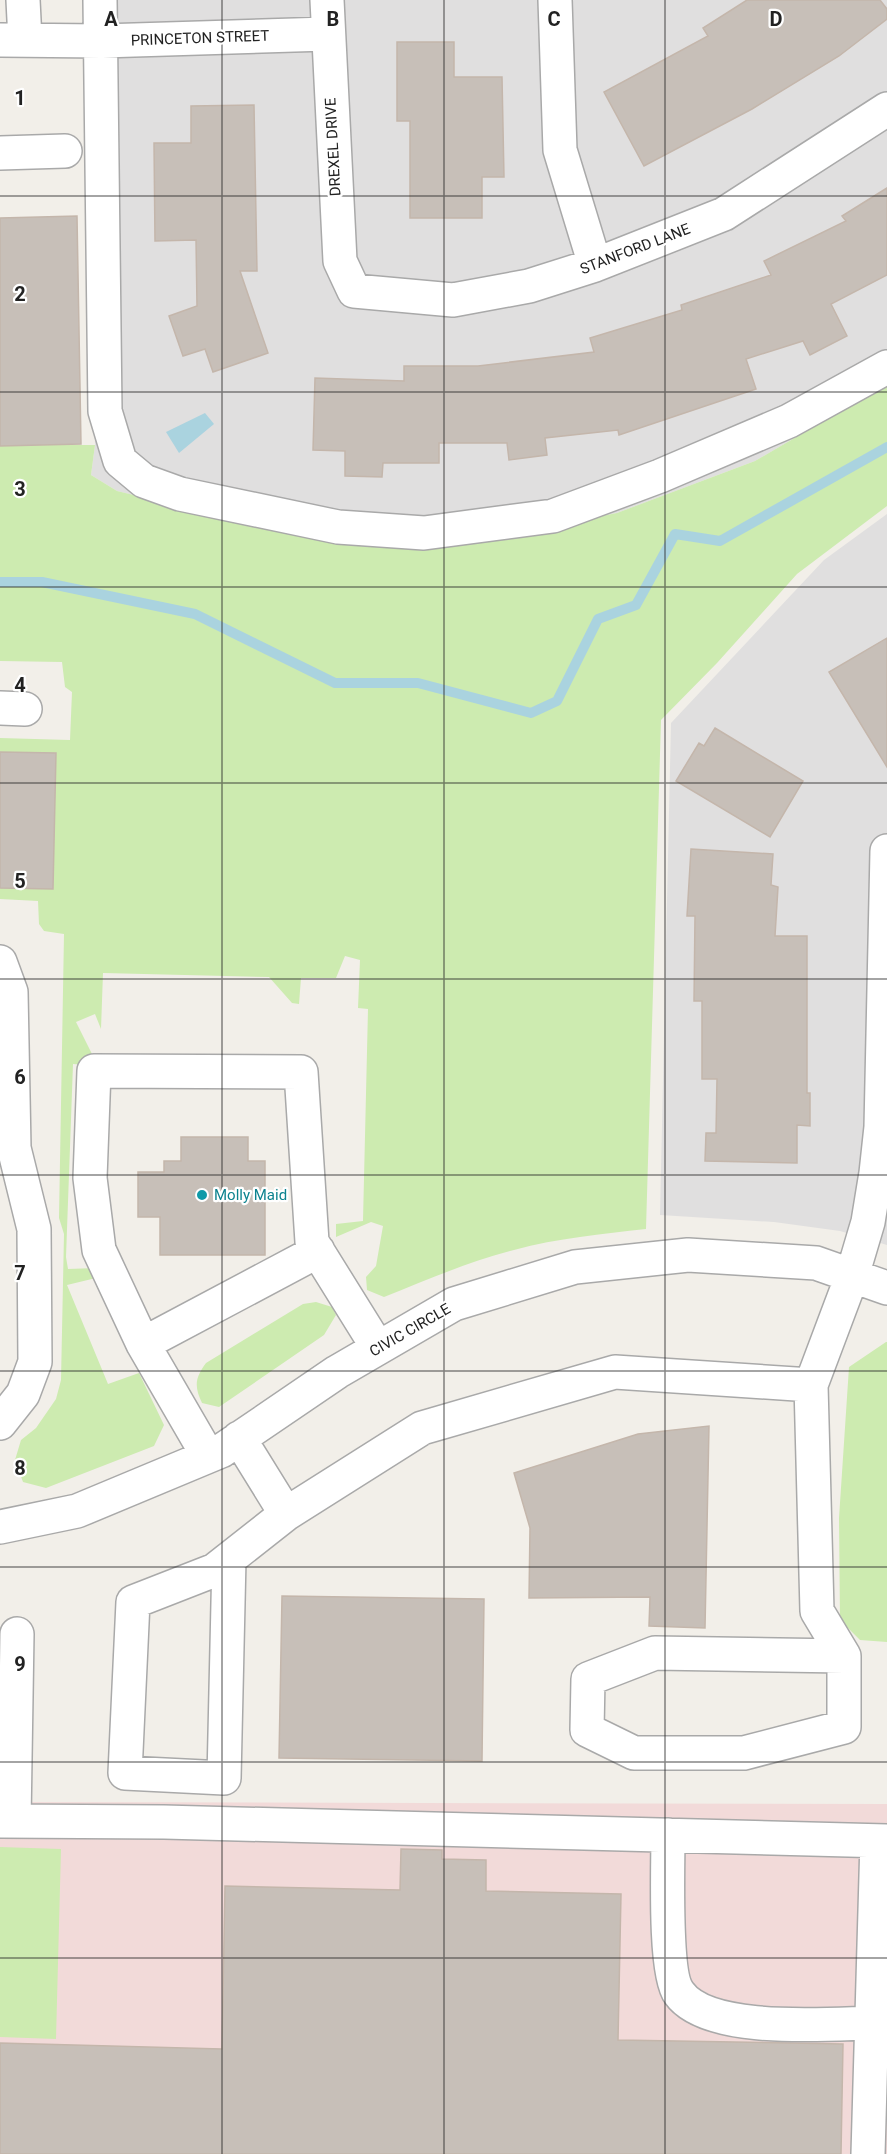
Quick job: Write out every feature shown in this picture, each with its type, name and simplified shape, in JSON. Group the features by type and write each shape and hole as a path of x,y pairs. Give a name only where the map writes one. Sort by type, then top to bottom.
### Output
{"street":[{"path":"12,40 23,0"},
{"path":"100,0 105,411 120,462 144,481 180,494 338,527 424,533 553,516 660,476 789,421 887,367"},
{"name":"DREXEL DRIVE","path":"327,0 340,261 354,291"},
{"path":"555,0 560,150 595,265"},
{"name":"PRINCETON STREET","path":"12,40 102,41 327,34"},
{"name":"STANFORD LANE","path":"354,291 453,300 529,286 595,265 724,214 887,109"},
{"path":"0,153 65,151"},
{"path":"844,1656 655,1653 588,1679 587,1730 634,1753 744,1753 844,1727 844,1656 817,1611 811,1385 852,1276 868,1222 876,1173 881,1127 885,1026 887,851"},
{"path":"0,962 12,992 14,1148 34,1229 35,1362 23,1394 0,1423"},
{"path":"208,1456 143,1344 128,1308 106,1268 94,1227 90,1178 94,1071 301,1072 309,1227 318,1251 378,1348"},
{"path":"143,1344 318,1251"},
{"name":"CIVIC CIRCLE","path":"0,1527 77,1511 208,1456 239,1438 337,1372 454,1304 575,1267 688,1256 816,1263 887,1288"},
{"path":"229,1559 224,1778 125,1773 133,1602 215,1570 286,1514 422,1428 615,1372 811,1385"},
{"path":"239,1438 286,1514"},
{"path":"17,1634 7,1821 164,1822 882,1841 871,2023 868,2154"},
{"path":"668,1835 669,1951 678,1993 698,2009 756,2025 871,2023"}],"shaded area":[{"path":"84,0 887,0 887,384 755,461 617,513 448,545 263,526 117,491 91,475 95,445"},
{"path":"887,514 887,1245 840,1231 774,1222 660,1215 671,723 824,560"},
{"path":"0,1802 887,1804 887,2154 0,2154"}],"green space":[{"path":"887,384 887,506 797,574 717,663 661,720 646,1229 564,1239 498,1254 384,1297 367,1290 366,1277 376,1266 383,1226 371,1222 336,1237 336,1224 363,1221 368,1009 358,1008 360,960 345,956 336,978 301,978 299,1004 292,1003 269,977 103,973 101,1029 95,1014 76,1022 98,1066 73,1064 66,1257 68,1269 96,1268 96,1278 67,1285 108,1384 139,1373 164,1425 154,1446 46,1488 23,1482 15,1460 21,1440 36,1428 56,1399 61,1380 64,1234 59,1218 64,934 44,931 39,924 38,901 0,899 0,738 70,740 72,692 65,687 62,662 0,661 0,445 95,445 91,475 117,491 263,526 448,545 617,513 755,461"},
{"path":"316,1302 332,1307 336,1315 324,1335 219,1407 202,1403 197,1382 206,1363 303,1304"},
{"path":"886,1342 887,1642 860,1640 840,1620 839,1518 849,1367"},
{"path":"0,1847 61,1849 56,2039 0,2037"}],"water":[{"path":"205,413 214,424 179,453 166,432"}],"building":[{"path":"747,0 880,0 887,9 887,19 839,56 752,109 644,166 604,92 708,36 703,28"},
{"path":"397,42 454,42 454,77 502,77 504,177 482,177 482,218 410,218 410,121 397,121"},
{"path":"254,105 257,271 240,271 268,353 213,372 205,349 183,356 169,316 197,306 196,240 155,241 154,143 191,143 191,106"},
{"path":"887,188 887,275 831,304 847,336 810,355 803,341 746,359 756,389 619,435 618,430 545,438 547,455 509,460 507,443 439,443 439,463 383,463 382,477 345,476 345,451 313,450 315,378 404,381 404,366 478,366 594,352 590,338 682,310 681,305 771,275 764,261 846,221 842,216"},
{"path":"77,216 81,444 0,446 0,218"},
{"path":"887,638 887,767 829,672"},
{"path":"715,728 803,781 770,837 676,781 699,743 704,746"},
{"path":"0,752 56,753 53,889 0,888"},
{"path":"691,849 773,854 771,885 778,887 775,936 807,936 807,1093 810,1093 810,1126 797,1125 797,1163 705,1161 706,1133 716,1133 717,1079 702,1079 702,1001 694,1001 695,916 687,916"},
{"name":"Molly Maid","path":"181,1137 248,1137 248,1161 265,1161 265,1255 160,1255 160,1217 138,1217 138,1172 164,1172 164,1161 181,1161"},
{"path":"709,1426 705,1628 649,1626 650,1597 529,1598 530,1528 514,1473 638,1434"},
{"path":"282,1596 484,1599 482,1761 279,1758"},
{"path":"401,1849 442,1850 442,1859 486,1860 486,1891 621,1894 618,2040 843,2044 841,2154 0,2154 0,2043 222,2049 225,1886 400,1890"}],"waterway":[{"path":"0,582 42,582 195,614 335,683 418,683 531,713 557,701 598,619 636,605 675,534 720,541 887,447"}],"place":[{"name":"Molly Maid","path":"202,1195"}]}
